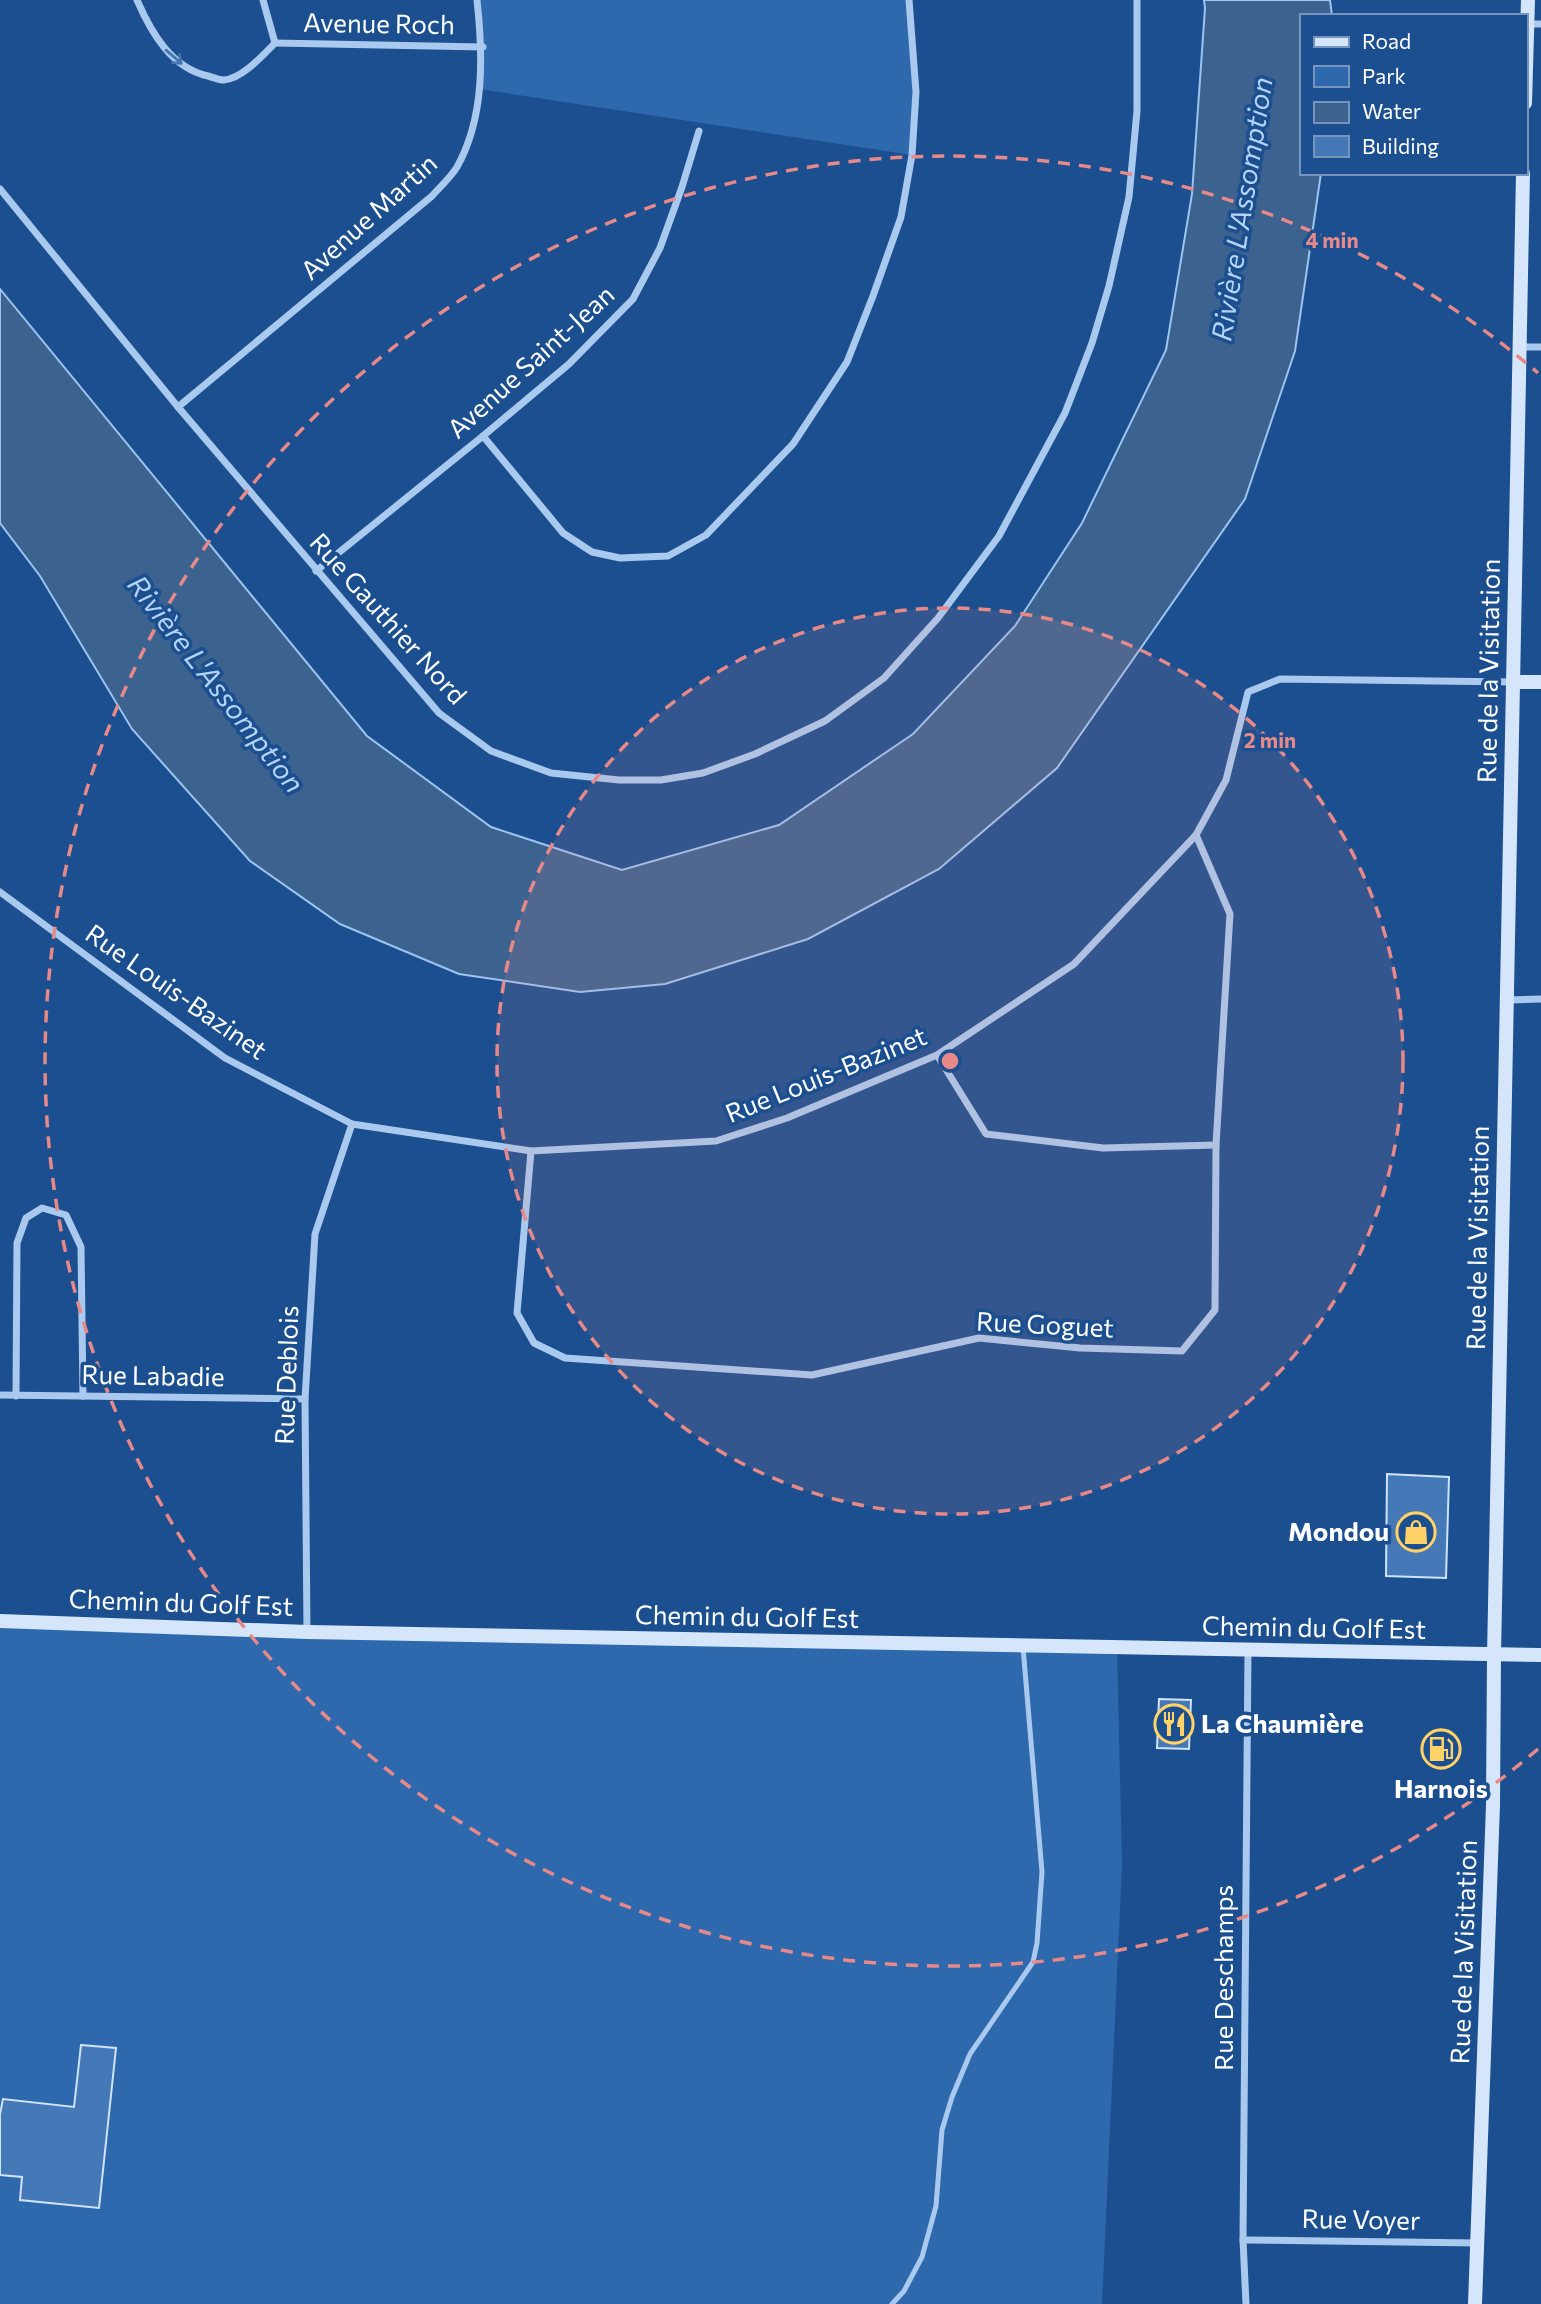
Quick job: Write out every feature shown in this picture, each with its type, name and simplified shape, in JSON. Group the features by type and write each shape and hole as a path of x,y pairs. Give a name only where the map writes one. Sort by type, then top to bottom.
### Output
{"main road":[{"path":"1527,85 1534,24 1528,0"},
{"name":"Rue de la Visitation","path":"1475,2304 1493,1805 1523,175"},
{"path":"1513,682 1541,682"},
{"name":"Chemin du Golf Est","path":"0,1621 307,1632 1541,1655"}],"street":[{"name":"Avenue Roch","path":"137,0 147,22 167,52 194,73 225,80 251,68 275,43 482,47"},
{"name":"Avenue Roch","path":"263,0 275,43"},
{"name":"Avenue Martin","path":"177,407 432,196 456,169 470,141 480,89 482,47 477,0"},
{"path":"483,436 563,533 592,552 620,558 668,556 706,535 793,444 847,362 873,296 901,217 912,155 916,92 909,0"},
{"name":"Rue Gauthier Nord","path":"0,189 177,407 439,713 491,751 551,773 619,780 661,780 703,773 755,754 825,721 884,678 938,618 999,536 1065,413 1092,343 1109,286 1129,197 1137,111 1137,0"},
{"name":"Avenue Saint-Jean","path":"316,571 569,364 633,299 660,248 699,131"},
{"path":"1519,347 1541,347"},
{"name":"Rue Louis-Bazinet","path":"0,892 225,1058 352,1124 531,1150 716,1141 787,1118 937,1055 1074,964 1196,835 1226,780 1248,692 1280,678 1513,682"},
{"name":"Rue Goguet","path":"531,1150 517,1313 534,1343 565,1358 812,1375 979,1338 1080,1349 1182,1351 1215,1310 1216,1144 1230,914 1196,835"},
{"path":"1507,1000 1541,999"},
{"path":"937,1055 986,1134 1103,1148 1216,1144"},
{"name":"Rue Deblois","path":"307,1632 305,1399 315,1234 352,1124"},
{"path":"16,1395 17,1243 26,1218 42,1208 66,1215 81,1247 83,1396"},
{"name":"Rue Labadie","path":"0,1395 305,1399"},
{"name":"Rue Deschamps","path":"1246,2304 1243,2240 1248,1651"},
{"name":"Rue Voyer","path":"1243,2240 1478,2243"}],"lane":[{"path":"892,2304 904,2291 922,2257 936,2206 942,2130 952,2097 970,2054 1032,1962 1037,1943 1042,1872 1023,1647"}],"green space":[{"path":"477,0 909,0 916,92 912,155 479,89"},
{"path":"0,1616 1117,1648 1122,1864 1102,2304 0,2304"}],"water":[{"name":"Rivière L'Assomption","path":"1204,0 1330,0 1332,14 1300,14 1300,175 1321,175 1295,351 1245,499 1057,768 939,869 808,939 665,984 580,992 459,974 340,924 250,861 132,729 40,576 0,523 0,289 367,736 491,827 622,870 779,825 913,734 1015,626 1082,523 1166,350 1192,194"}],"building":[{"path":"1387,1474 1449,1477 1446,1578 1386,1576"},
{"name":"La Chaumière","path":"1159,1699 1191,1700 1189,1749 1157,1748"},
{"path":"81,2045 116,2048 99,2208 20,2200 22,2177 0,2175 0,2114 3,2099 74,2107"}],"place":[{"name":"Mondou","path":"1416,1532"},
{"name":"La Chaumière","path":"1174,1724"},
{"name":"Harnois","path":"1441,1749"}]}
